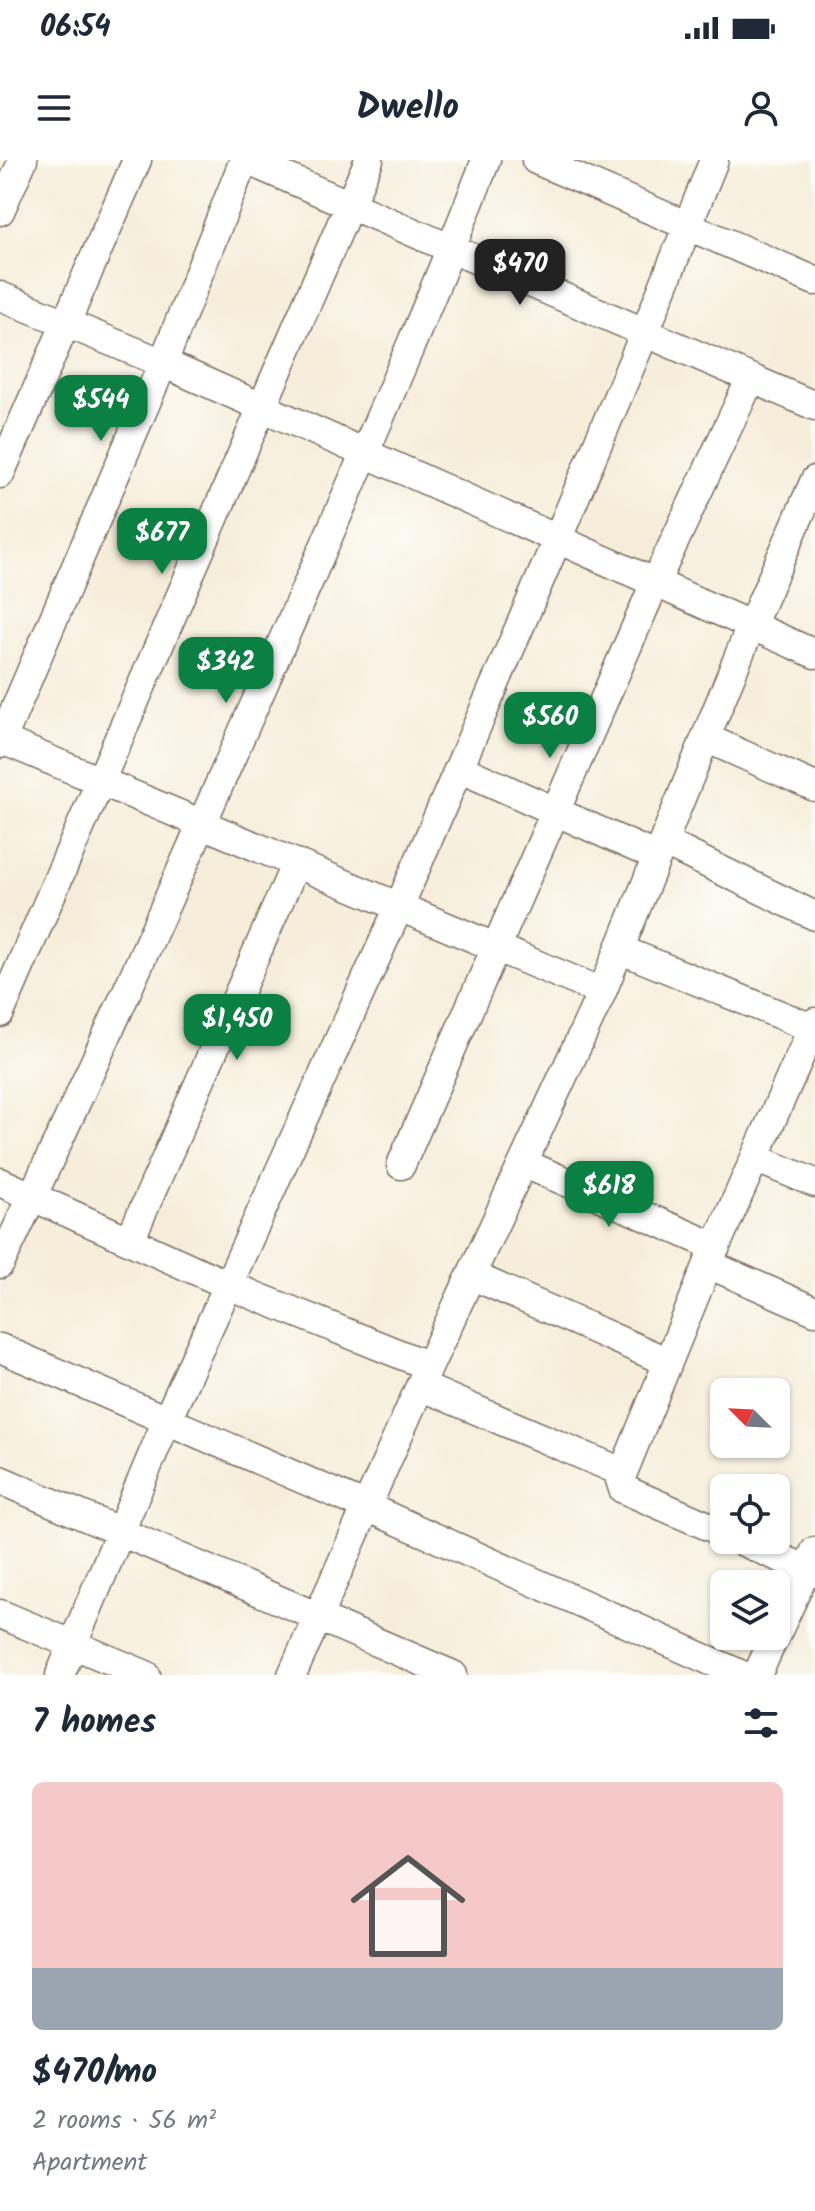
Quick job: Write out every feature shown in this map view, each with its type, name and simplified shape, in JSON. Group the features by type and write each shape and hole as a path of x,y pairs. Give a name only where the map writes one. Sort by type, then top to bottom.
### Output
{"street":[{"path":"0,211 23,160"},
{"path":"0,474 137,160"},
{"path":"602,992 1,741 163,363 245,160 815,406"},
{"path":"0,1013 369,160"},
{"path":"0,1264 202,824 365,454 486,160"},
{"path":"536,160 815,281"},
{"path":"60,1675 167,1420 399,907 645,332 714,160"},
{"path":"0,296 163,363 815,654"},
{"path":"401,1165 655,583 751,378"},
{"path":"292,1675 424,1376 602,992 751,626 806,526 815,480"},
{"path":"706,738 815,787"},
{"path":"459,768 556,811 660,849 815,916"},
{"path":"130,1240 296,863"},
{"path":"619,949 811,1037 712,1256 620,1480 623,1489 710,1527"},
{"path":"755,1158 815,1183"},
{"path":"523,1163 712,1256 815,1311"},
{"path":"0,1182 424,1376 622,1472"},
{"path":"471,1275 668,1362"},
{"path":"0,1348 367,1507 742,1675"},
{"path":"0,1480 453,1675"},
{"path":"780,1554 812,1565 790,1608"},
{"path":"0,1614 146,1675"},
{"path":"757,1675 769,1650"}]}
